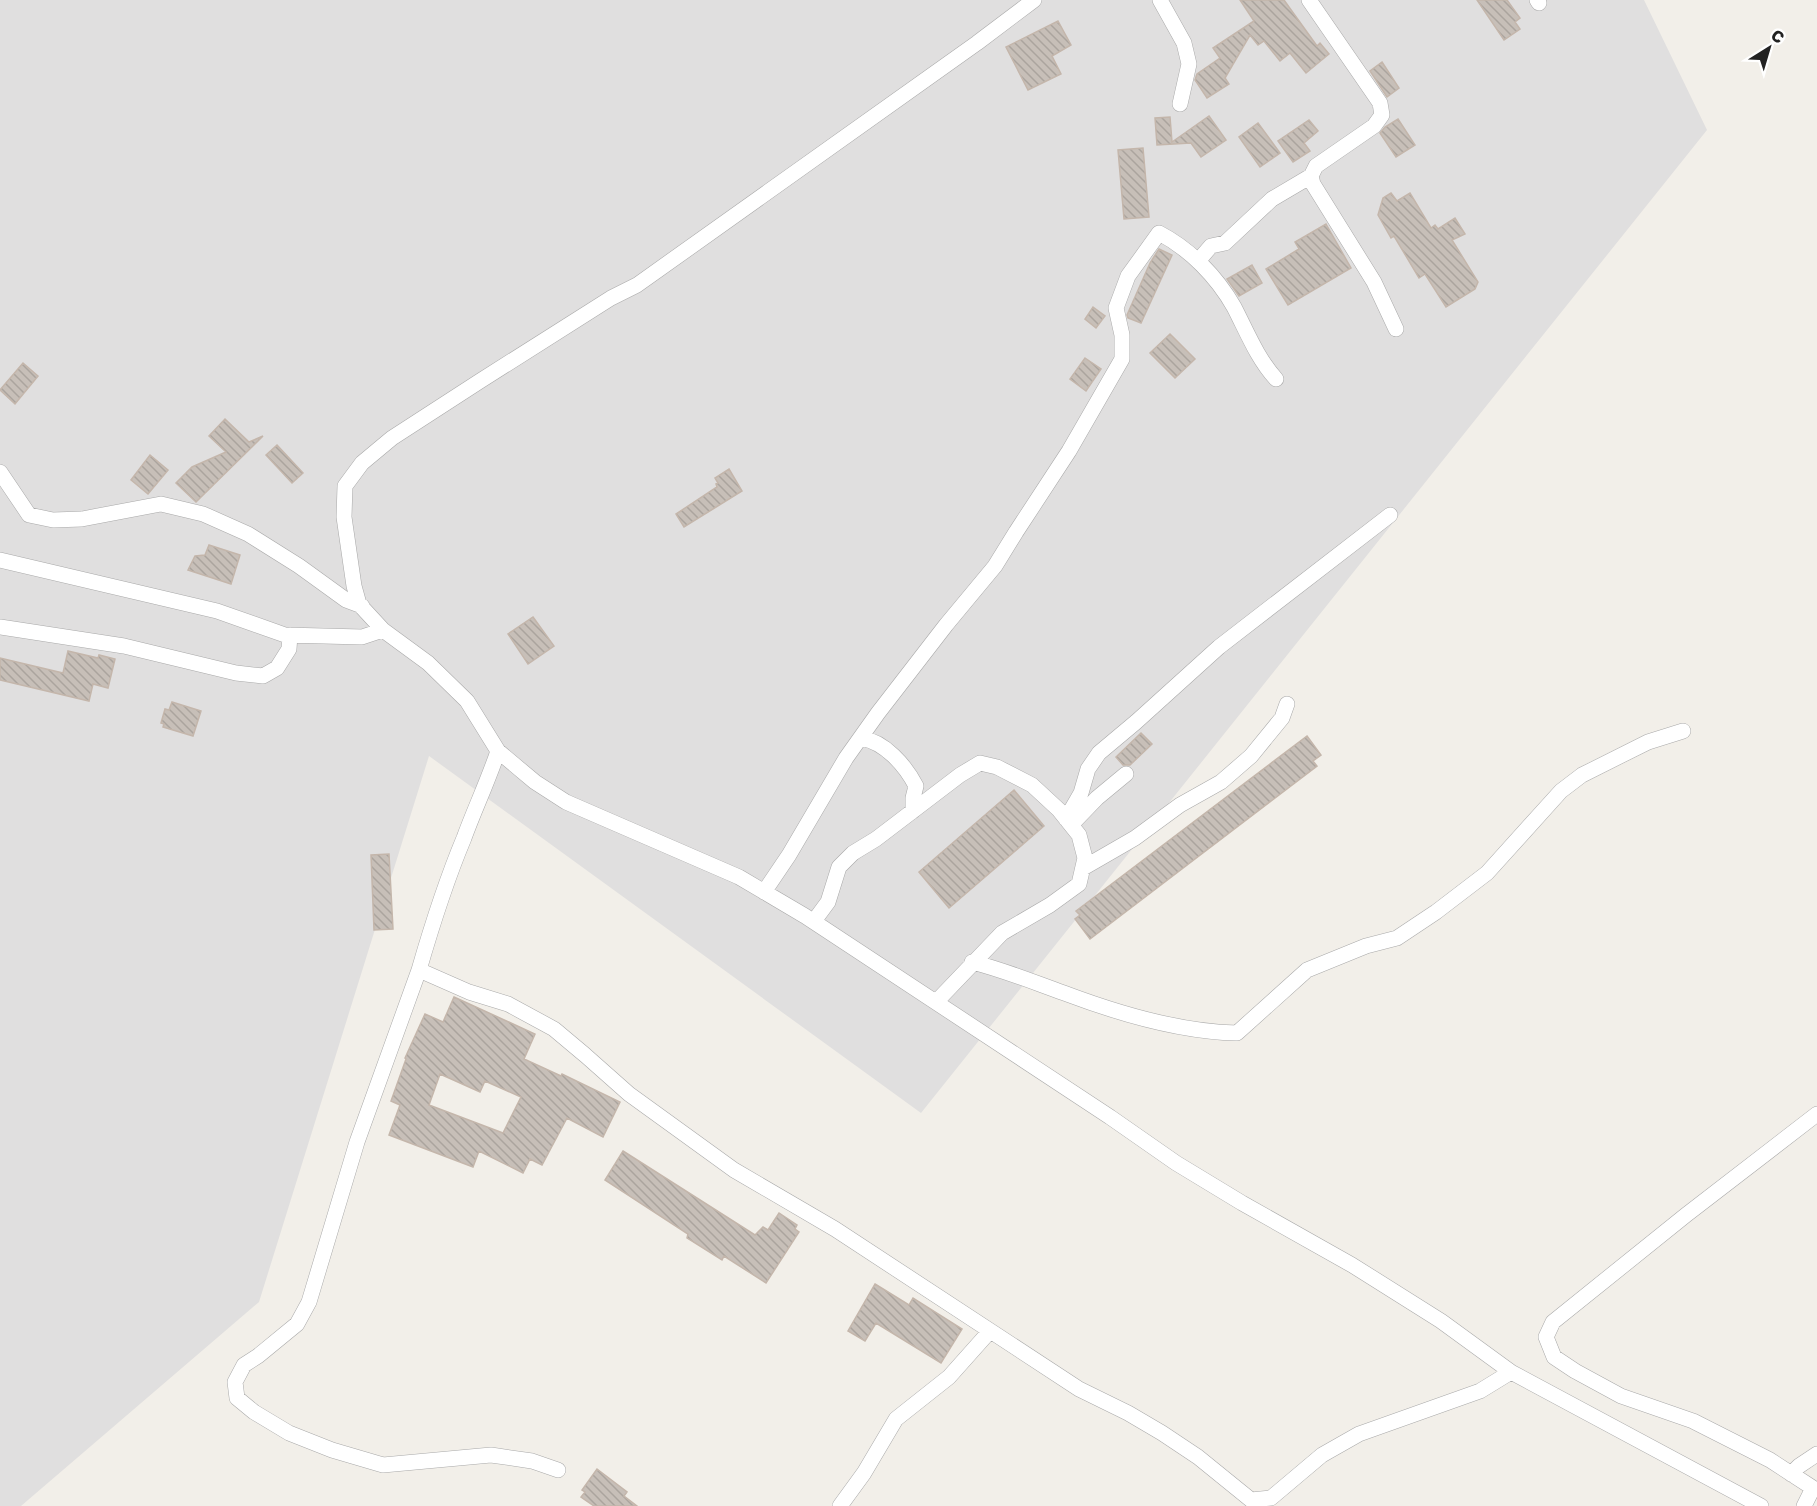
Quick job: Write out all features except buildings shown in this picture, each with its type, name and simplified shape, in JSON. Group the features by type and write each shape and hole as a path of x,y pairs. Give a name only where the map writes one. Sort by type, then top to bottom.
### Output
{"street":[{"path":"1034,0 637,285 611,298 392,438 362,463 345,486 344,517 354,586 362,606 383,630 428,663 467,701 498,751 535,782 566,802 609,823 708,862 814,921 1176,1163 1352,1265 1441,1321 1511,1372 1761,1506"},
{"path":"1160,0 1184,43 1189,64 1180,104"},
{"path":"1198,261 1210,246 1225,243 1272,199 1311,176 1316,166 1374,126 1382,115 1380,103 1309,0"},
{"path":"1311,176 1313,184 1374,282 1396,329"},
{"path":"764,892 789,855 846,758 878,712 995,567 1070,451 1122,359 1122,335 1116,308 1128,276 1159,233 1172,240 1198,261 1233,305 1266,367 1276,379"},
{"path":"0,472 29,515 82,519 161,504 203,514 248,534 299,566 346,600 362,606"},
{"path":"1068,822 1081,793 1088,769 1099,753 1219,647 1390,515"},
{"path":"0,560 217,611 290,635 362,637 383,630"},
{"path":"0,627 124,646 236,673 263,676 277,668 289,649 290,635"},
{"path":"1083,868 1135,838 1180,805 1221,782 1251,756 1282,718 1287,704"},
{"path":"972,962 1000,969 1131,1015 1211,1033 1237,1033 1307,970 1366,946 1397,938 1436,912 1487,873 1561,792 1582,775 1648,742 1683,731"},
{"path":"861,738 873,740 909,772 916,786 913,811"},
{"path":"498,751 435,914 419,970 357,1142 309,1302 297,1324 244,1365 235,1382 237,1398 254,1412 290,1433 332,1450 383,1465 490,1455 532,1461 558,1470"},
{"path":"814,921 828,902 839,867 853,853 876,839 960,775 980,763 997,767 1032,785 1079,835 1085,858 1079,884 1050,906 1002,933 936,1002"},
{"path":"1068,822 1126,774"},
{"path":"419,970 469,992 508,1004 554,1029 629,1095 734,1170 835,1229 1079,1389 1162,1433 1198,1456 1258,1502 1322,1455 1359,1434 1480,1391 1511,1372"},
{"path":"1804,1506 1815,1490 1770,1460 1693,1421 1621,1395 1575,1371 1554,1357 1546,1337 1553,1322 1817,1114"},
{"path":"840,1506 864,1473 896,1419 949,1377 990,1331"},
{"path":"1791,1474 1817,1455"}],"shaded area":[{"path":"0,0 1644,0 1707,130 921,1113 429,756 259,1302 21,1506 0,1506"}]}
